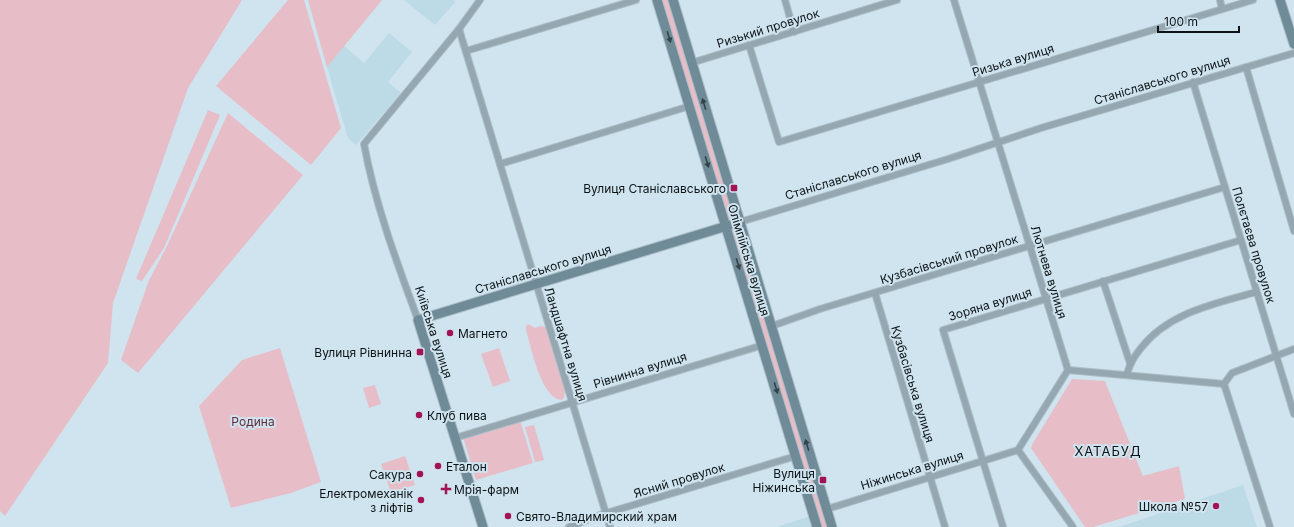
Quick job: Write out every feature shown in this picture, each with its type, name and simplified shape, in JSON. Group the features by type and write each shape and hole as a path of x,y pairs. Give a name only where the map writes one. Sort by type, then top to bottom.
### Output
{"main road":[{"name":"Олімпійська вулиця","path":"657,0 763,345 817,527"},
{"name":"Олімпійська вулиця","path":"673,0 832,527"},
{"path":"1280,0 1294,44"},
{"path":"1285,0 1294,30"},
{"name":"Станіславського вулиця","path":"418,320 740,222"},
{"name":"Київська вулиця","path":"418,320 483,527"},
{"name":"Ніжинська вулиця","path":"813,513 827,509"}],"street":[{"path":"459,29 480,0"},
{"path":"466,51 636,0"},
{"path":"785,0 794,32"},
{"name":"Ризький провулок","path":"691,63 895,0"},
{"name":"Лютнева вулиця","path":"954,0 1068,370"},
{"path":"1220,0 1222,9"},
{"name":"Ризька вулиця","path":"749,45 779,142 1253,0"},
{"name":"Ландшафтна вулиця","path":"459,29 610,527"},
{"name":"Київська вулиця","path":"418,320 378,198 364,144 459,29"},
{"name":"Станіславського вулиця","path":"740,222 1193,82 1294,53"},
{"path":"1246,67 1294,231"},
{"name":"Полєтаєва провулок","path":"1193,82 1294,414"},
{"path":"500,164 690,106"},
{"name":"Кузбасівський провулок","path":"772,326 875,293 1225,187"},
{"name":"Зоряна вулиця","path":"1003,527 943,330 1241,240"},
{"path":"1103,282 1130,363"},
{"path":"1127,374 1130,363 1147,340 1165,324 1184,314 1256,292"},
{"name":"Кузбасівська вулиця","path":"875,293 945,527"},
{"name":"Рівнинна вулиця","path":"456,438 763,345"},
{"path":"1224,384 1232,372 1294,349"},
{"path":"1073,527 1018,450 1068,370 1127,374 1224,384"},
{"path":"1224,384 1270,527"},
{"name":"Ніжинська вулиця","path":"827,509 1018,450"},
{"name":"Ясний провулок","path":"569,527 606,513 796,456"}],"shaded area":[{"path":"404,0 453,0 455,2 435,25"},
{"path":"389,33 412,52 388,82 401,93 356,145 348,138 327,67 344,46 364,63"},
{"name":"Школа №57","path":"1243,485 1257,527 1119,527"},
{"path":"810,516 813,527 777,527"}],"green space":[{"path":"0,0 242,0 188,88 113,303 108,363 5,516 0,511"},
{"path":"288,0 304,0 341,128 311,165 216,86"},
{"path":"308,0 382,0 327,67"},
{"path":"658,0 673,0 832,527 817,527"},
{"path":"208,110 220,115 164,248 142,281 136,279"},
{"path":"228,113 303,175 138,373 121,360 149,280 167,246"},
{"path":"528,324 535,328 540,326 546,327 565,391 564,398 561,400 554,397 548,391 542,381 526,330 526,326"},
{"name":"Родина","path":"280,348 321,482 291,493 231,508 199,406 242,360"},
{"path":"499,348 510,381 493,387 481,354"},
{"path":"1072,379 1105,381 1143,476 1179,466 1185,499 1093,527 1085,527 1031,448"},
{"path":"375,385 381,404 369,408 363,388"},
{"path":"520,420 533,463 476,480 463,437"},
{"path":"534,425 544,460 535,462 525,427"},
{"path":"405,456 415,485 391,493 381,464"}],"place":[{"name":"Вулиця Станіславського","path":"734,188"},
{"name":"Магнето","path":"450,333"},
{"name":"Вулиця Рівнинна","path":"420,352"},
{"name":"Клуб пива","path":"419,415"},
{"name":"Еталон","path":"438,466"},
{"name":"Сакура","path":"420,474"},
{"name":"Вулиця Ніжинська","path":"823,480"},
{"name":"Мрія-фарм","path":"446,489"},
{"name":"Електромеханік з ліфтів","path":"421,500"},
{"name":"Школа №57","path":"1216,506"},
{"name":"Свято-Владимирский храм","path":"508,516"}],"district":[{"name":"ХАТАБУД","path":"1108,451"}]}
